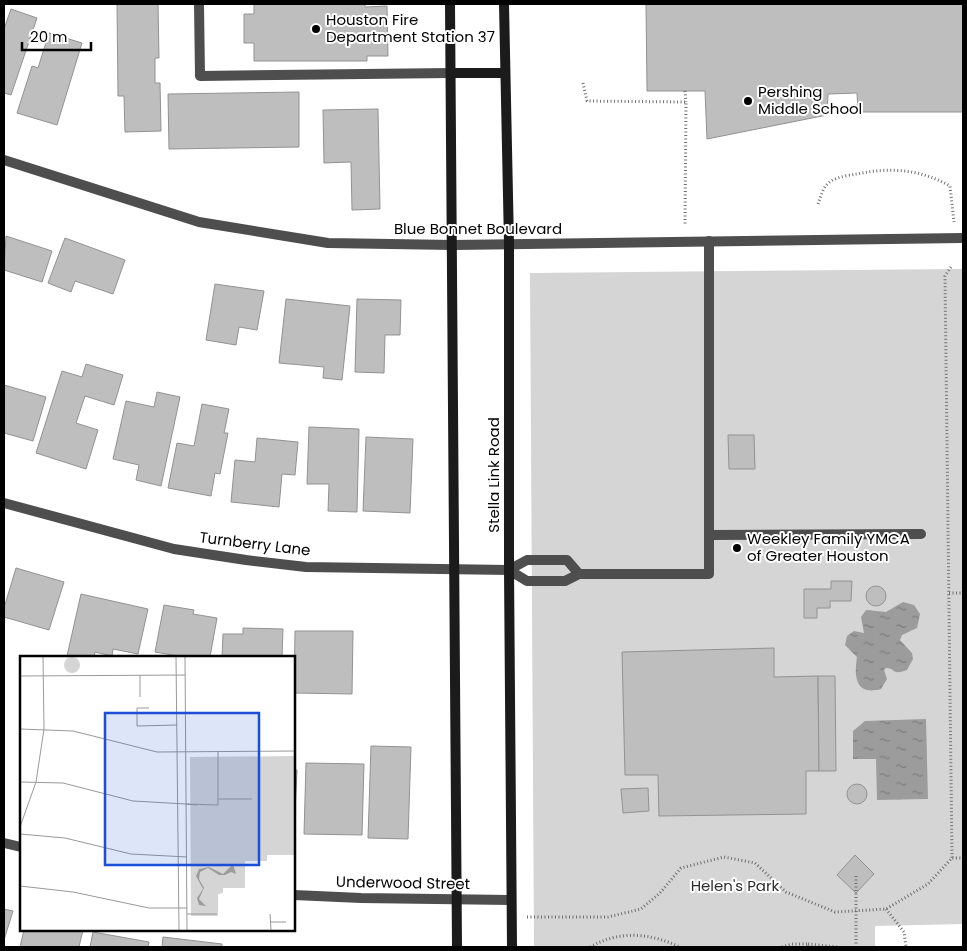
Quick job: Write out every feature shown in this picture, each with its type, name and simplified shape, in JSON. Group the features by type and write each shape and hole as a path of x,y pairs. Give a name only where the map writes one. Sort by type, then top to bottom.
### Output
{"main road":[{"path":"450,4 457,947"},
{"name":"Stella Link Road","path":"504,4 504,73 510,244 509,570 512,947"},
{"path":"451,73 504,73"}],"street":[{"path":"199,4 200,76 451,73"},
{"name":"Blue Bonnet Boulevard","path":"4,160 199,222 328,243 453,245 959,238"},
{"path":"579,574 567,560 526,560 509,570 526,581 565,581 579,574 709,574 709,241"},
{"name":"Turnberry Lane","path":"4,503 174,549 246,560 306,567 509,570"},
{"path":"709,535 921,534"},
{"path":"4,843 20,847"},
{"name":"Underwood Street","path":"295,895 512,900"}],"path":[{"path":"583,83 587,101 686,102"},
{"path":"685,91 685,241"},
{"path":"818,204 822,190 831,181 848,176 894,168 934,177 950,186 959,238"},
{"path":"524,918 608,917 641,909 660,893 681,868 724,857 755,863 786,892 836,912 886,909 928,884 952,858 946,276 950,267"},
{"path":"949,593 963,593"},
{"path":"952,858 963,858"},
{"path":"856,876 856,947"},
{"path":"886,909 904,932 906,947"},
{"path":"590,947 617,937 631,935 661,939 680,947"},
{"path":"784,947 837,947"}],"green space":[{"name":"Weekley Family YMCA of Greater Houston","path":"963,269 963,924 875,926 875,947 534,947 530,273"}],"water":[{"path":"903,602 914,605 920,614 917,628 902,635 900,640 912,653 913,659 907,670 902,672 886,668 884,670 887,679 881,689 866,690 858,683 856,677 857,657 845,645 847,636 854,631 864,633 861,617 866,610 886,612"},
{"path":"926,719 928,799 877,800 876,759 853,759 853,731 865,721"}],"building":[{"path":"117,4 158,4 159,58 155,58 155,83 160,83 161,131 125,132 124,96 118,96"},
{"name":"Houston Fire Department Station 37","path":"254,4 365,4 365,7 387,6 388,56 367,56 367,61 254,61 254,43 244,43 244,14 254,14"},
{"path":"646,4 963,4 963,112 858,112 857,93 828,94 827,115 707,139 705,91 647,91"},
{"path":"11,9 37,18 11,95 4,93 4,29"},
{"path":"49,33 82,43 57,125 17,113 32,66 38,68"},
{"path":"299,92 299,147 169,149 168,94"},
{"path":"378,109 380,209 352,210 351,162 324,163 323,110"},
{"path":"6,236 52,251 42,282 4,270"},
{"path":"65,238 125,260 113,294 75,281 71,292 48,283"},
{"path":"215,284 264,291 257,330 239,327 236,345 206,340"},
{"path":"286,299 350,306 342,380 323,378 324,367 279,363"},
{"path":"357,299 401,300 400,335 385,335 384,373 355,372"},
{"path":"86,364 123,375 114,405 85,396 76,423 98,430 86,469 36,453 62,371 82,377"},
{"path":"4,385 46,397 33,441 4,433"},
{"path":"157,392 180,397 161,486 136,480 139,465 113,459 126,401 154,407"},
{"path":"202,404 229,409 224,433 228,433 220,474 215,473 211,496 168,488 177,443 194,446"},
{"path":"309,427 359,429 357,512 328,511 329,484 307,484"},
{"path":"728,435 754,435 755,469 729,469"},
{"path":"366,437 413,439 410,513 363,511"},
{"path":"257,438 298,442 295,475 282,474 279,507 231,502 235,460 255,462"},
{"path":"16,568 64,582 49,630 4,617 4,608"},
{"path":"831,581 852,581 851,601 830,601 830,608 817,608 817,618 804,618 804,589 831,589"},
{"path":"876,586 883,589 886,596 883,603 876,606 869,603 866,596 869,589"},
{"path":"81,594 148,609 138,654 113,649 112,656 95,652 94,656 67,656"},
{"path":"164,605 194,610 193,614 217,618 210,656 178,656 155,652"},
{"path":"243,628 283,629 282,656 222,656 223,634 243,634"},
{"path":"295,631 353,631 352,694 295,693"},
{"path":"774,648 774,677 818,676 819,771 806,771 806,814 659,816 658,775 625,775 622,652"},
{"path":"818,676 835,676 836,771 819,771"},
{"path":"371,746 411,747 408,839 368,838"},
{"path":"306,763 364,764 362,835 304,834"},
{"path":"295,770 297,770 295,812"},
{"path":"857,784 864,787 867,794 864,801 857,804 850,801 847,794 850,787"},
{"path":"648,788 649,811 623,813 621,789"},
{"path":"855,855 874,874 856,893 837,875"},
{"path":"4,909 13,911 4,940"},
{"path":"24,931 83,931 79,947 20,947"},
{"path":"93,932 149,942 148,947 90,947"},
{"path":"163,937 222,944 222,947 162,947"}],"place":[{"name":"Houston Fire Department Station 37","path":"316,29"},
{"name":"Pershing Middle School","path":"748,101"},
{"name":"Weekley Family YMCA of Greater Houston","path":"737,548"}],"park label":[{"name":"Helen's Park","path":"735,886"}]}
